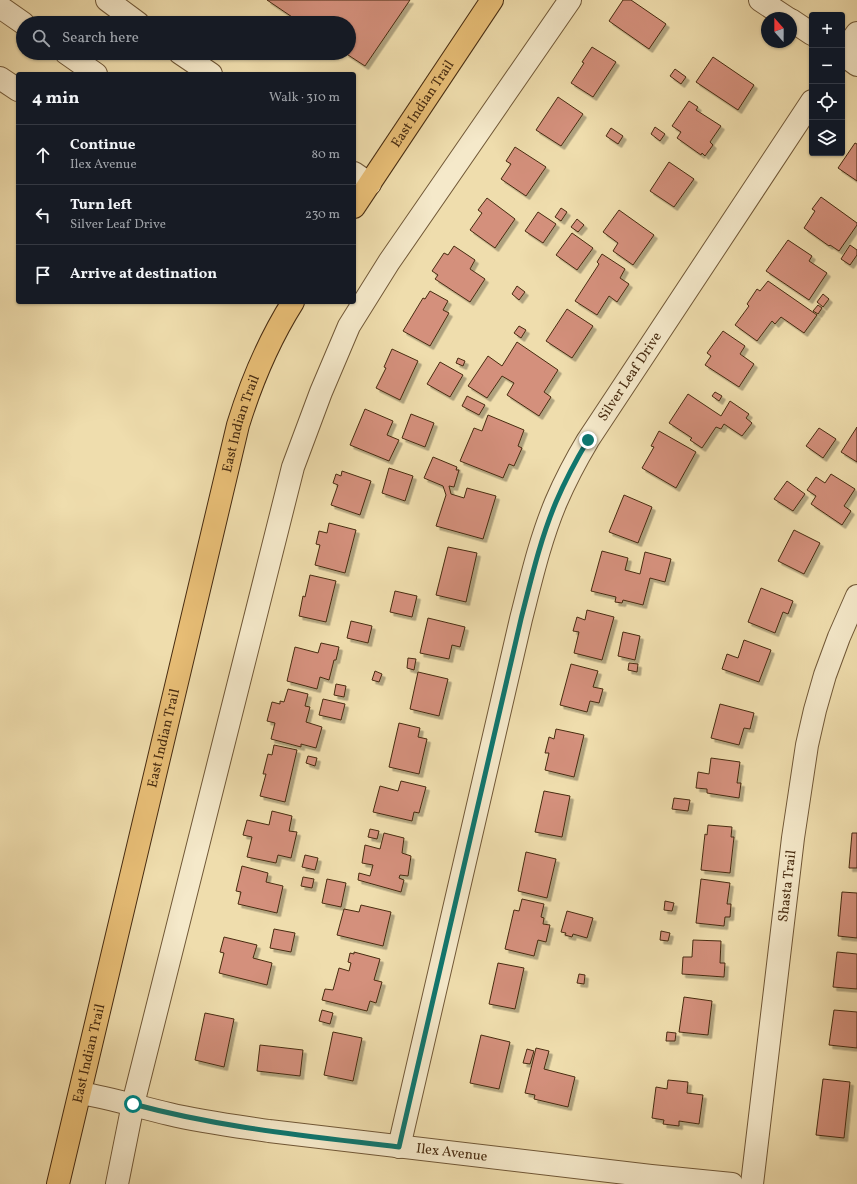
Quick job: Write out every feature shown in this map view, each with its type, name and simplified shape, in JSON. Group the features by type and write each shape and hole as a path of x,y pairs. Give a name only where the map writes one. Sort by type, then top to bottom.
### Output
{"main road":[{"name":"East Indian Trail","path":"356,200 362,178 492,0"},
{"name":"East Indian Trail","path":"58,1184 238,425 246,400 289,304"}],"street":[{"path":"107,0 129,16"},
{"path":"117,1184 133,1104 293,467 321,392 349,326 389,262 570,0"},
{"path":"760,0 778,12"},
{"path":"0,7 16,18"},
{"path":"797,24 809,32"},
{"path":"845,50 857,33"},
{"path":"845,56 857,65"},
{"path":"76,60 93,72"},
{"path":"190,60 208,72"},
{"path":"0,78 16,89"},
{"name":"Silver Leaf Drive","path":"399,1147 521,619 537,556 556,503 569,474 592,433 809,106"},
{"name":"Shasta Trail","path":"752,1184 793,838 807,745 825,675 839,637 857,596"},
{"name":"Ilex Avenue","path":"80,1093 109,1098 169,1114 214,1123 269,1131 732,1184"}],"building":[{"path":"267,0 410,0 365,66 356,60 356,16 291,16"},
{"path":"623,0 631,0 666,24 649,49 609,21"},
{"path":"592,47 616,62 593,97 571,83"},
{"path":"713,57 754,85 738,110 696,82"},
{"path":"675,69 686,77 681,84 670,76"},
{"path":"558,97 583,114 561,146 536,130"},
{"path":"689,101 698,107 696,110 721,126 710,142 713,145 705,156 702,153 701,155 677,138 681,132 672,126"},
{"path":"655,127 665,134 660,141 651,134"},
{"path":"611,128 623,136 618,144 606,136"},
{"path":"855,143 857,144 857,181 838,168"},
{"path":"515,147 546,167 526,196 501,179 511,164 506,161"},
{"path":"669,162 694,179 674,207 650,191"},
{"path":"821,197 857,223 839,251 830,245 829,246 804,228 815,211 812,209"},
{"path":"487,198 515,219 495,248 470,230 482,213 478,210"},
{"path":"561,208 567,212 561,221 555,217"},
{"path":"619,210 654,235 633,265 613,251 618,243 603,232"},
{"path":"538,212 556,224 543,243 525,231"},
{"path":"577,219 584,225 578,232 571,227"},
{"path":"572,233 593,248 577,270 556,255"},
{"path":"788,240 812,256 809,261 827,273 809,300 766,271"},
{"path":"850,245 857,250 857,255 850,265 841,259"},
{"path":"454,246 475,260 470,269 485,279 470,302 435,279 438,275 432,271 444,253 448,255"},
{"path":"602,254 625,269 620,278 629,284 617,302 609,296 597,315 575,301 599,264 597,262"},
{"path":"768,281 817,315 804,333 781,317 775,324 772,321 757,341 735,325 749,306 747,304 757,289 760,291"},
{"path":"517,286 525,292 519,300 512,294"},
{"path":"430,291 448,301 443,310 449,313 430,346 403,331 423,298 425,299"},
{"path":"823,294 829,299 823,307 817,302"},
{"path":"818,305 822,308 818,314 813,311"},
{"path":"567,309 593,326 572,358 546,341"},
{"path":"519,326 526,330 521,338 514,333"},
{"path":"723,331 745,346 740,354 754,364 739,387 705,365 711,356 707,353"},
{"path":"517,342 558,370 544,392 551,397 539,416 507,395 514,383 502,376 487,398 468,386 488,356 502,366"},
{"path":"392,349 418,361 400,400 376,388 386,368 384,367"},
{"path":"458,358 465,361 463,366 456,363"},
{"path":"440,362 463,375 450,397 427,384"},
{"path":"715,392 722,396 719,401 712,396"},
{"path":"688,394 721,416 730,401 749,414 746,418 752,423 742,436 724,424 721,429 716,427 702,448 690,440 692,438 669,423"},
{"path":"467,396 485,405 479,415 462,406"},
{"path":"365,409 393,421 387,435 399,440 389,461 350,445"},
{"path":"411,414 434,423 425,447 402,438"},
{"path":"488,415 524,430 518,446 522,448 514,466 509,464 503,478 460,461 474,428 482,431"},
{"path":"857,427 857,462 841,452"},
{"path":"819,428 836,439 823,458 806,446"},
{"path":"659,431 696,452 676,488 642,468 654,447 651,446"},
{"path":"433,457 457,467 456,470 459,470 454,487 449,486 451,494 464,498 467,488 496,496 483,539 436,526 446,495 443,486 424,478"},
{"path":"389,468 413,476 405,501 382,493"},
{"path":"342,471 371,481 360,515 331,505 338,485 333,483 336,474 341,476"},
{"path":"831,474 855,489 844,506 851,511 842,525 811,504 816,496 807,490 816,477 825,483"},
{"path":"787,481 805,494 793,511 774,499"},
{"path":"624,495 652,507 638,543 609,532"},
{"path":"329,523 356,530 345,573 315,565 320,545 316,544 319,531 327,533"},
{"path":"794,530 820,543 804,574 778,561"},
{"path":"448,547 477,553 466,602 436,595"},
{"path":"602,551 628,558 625,570 640,574 645,552 671,559 665,582 650,578 643,605 623,600 622,603 615,602 616,597 591,591"},
{"path":"310,575 336,581 326,622 299,616 303,596 305,597"},
{"path":"761,588 793,601 788,614 783,612 775,633 748,622"},
{"path":"395,591 417,596 412,617 390,612"},
{"path":"587,610 614,617 602,660 574,653 579,632 573,631 577,617 585,620"},
{"path":"428,618 465,627 460,647 452,645 449,659 420,653"},
{"path":"351,621 372,626 368,643 347,638"},
{"path":"623,632 640,636 635,660 618,656"},
{"path":"744,640 771,650 759,682 722,669 727,654 738,658"},
{"path":"321,643 339,647 329,680 320,677 317,689 287,681 295,647 318,653"},
{"path":"408,658 416,659 414,670 407,668"},
{"path":"629,663 638,664 637,672 628,670"},
{"path":"571,664 598,671 593,687 603,689 599,703 590,701 587,712 560,705"},
{"path":"375,671 382,674 379,682 372,680"},
{"path":"418,672 448,679 439,716 410,709"},
{"path":"336,684 346,686 344,697 334,695"},
{"path":"288,689 308,694 305,706 310,707 306,722 322,727 316,748 301,744 301,747 271,739 275,723 267,721 272,702 280,704 280,701 284,702"},
{"path":"323,699 345,704 341,720 319,715"},
{"path":"720,704 754,713 750,729 744,728 739,745 711,738"},
{"path":"399,723 420,728 418,737 427,739 419,774 389,767"},
{"path":"556,729 584,735 574,777 545,770 549,753 545,753 549,737 554,739"},
{"path":"274,745 297,750 285,802 260,796 266,774 263,774 268,754 272,755"},
{"path":"308,756 317,758 315,766 306,763"},
{"path":"711,758 740,762 737,783 741,783 739,798 707,793 707,789 696,788 698,772 709,774"},
{"path":"401,781 426,787 419,813 414,812 412,821 373,812 380,786 398,791"},
{"path":"544,791 570,796 562,837 535,832"},
{"path":"674,798 690,800 688,811 672,809"},
{"path":"272,811 292,816 289,831 297,832 291,858 278,855 276,863 247,857 252,837 243,835 247,820 269,825"},
{"path":"708,825 732,827 731,837 734,837 730,873 701,870 705,834 707,835"},
{"path":"370,829 379,831 377,839 368,837"},
{"path":"384,833 404,838 402,853 411,856 408,876 400,875 399,878 404,880 401,892 358,880 359,873 370,876 373,865 362,863 365,845 380,849"},
{"path":"852,833 857,833 857,868 849,868"},
{"path":"526,852 556,859 547,898 518,891"},
{"path":"305,855 318,858 315,870 302,867"},
{"path":"242,866 268,873 266,882 283,886 277,913 238,904 241,892 236,891"},
{"path":"303,877 314,879 312,888 301,886"},
{"path":"327,879 346,883 341,907 322,903"},
{"path":"701,879 730,883 727,904 731,904 730,917 725,917 724,926 696,923"},
{"path":"842,892 857,893 857,938 838,936"},
{"path":"522,899 544,904 541,917 544,918 543,924 550,925 546,942 538,940 534,956 505,949 514,910 519,911"},
{"path":"665,901 674,903 672,911 664,910"},
{"path":"361,905 391,912 383,946 337,935 344,909 359,912"},
{"path":"567,911 593,918 587,938 573,934 572,937 561,932"},
{"path":"274,929 295,933 291,952 270,948"},
{"path":"661,931 670,933 668,941 660,940"},
{"path":"224,937 257,945 253,958 272,963 267,985 219,973 224,953 220,952"},
{"path":"693,940 721,941 720,963 725,963 724,977 682,974 683,957 692,957"},
{"path":"354,952 380,959 374,980 382,982 376,1003 370,1001 367,1011 322,1000 325,989 333,990 339,968 349,971 351,963 348,962 350,953 354,954"},
{"path":"837,952 857,954 857,989 833,987"},
{"path":"498,963 524,968 515,1009 489,1004"},
{"path":"579,974 585,975 584,984 577,983"},
{"path":"684,997 712,1001 708,1035 679,1032"},
{"path":"322,1010 333,1013 330,1024 319,1021"},
{"path":"834,1010 857,1012 857,1048 829,1045"},
{"path":"205,1013 234,1019 224,1067 195,1060"},
{"path":"333,1032 362,1038 353,1081 324,1075"},
{"path":"667,1032 676,1033 675,1041 666,1041"},
{"path":"481,1035 510,1042 499,1089 470,1083"},
{"path":"260,1045 303,1050 300,1076 257,1071"},
{"path":"536,1048 549,1051 544,1069 575,1077 568,1107 534,1099 535,1095 525,1093"},
{"path":"527,1049 534,1051 530,1064 523,1063"},
{"path":"823,1079 850,1082 844,1138 816,1135"},
{"path":"668,1080 688,1082 687,1093 703,1095 699,1124 679,1121 679,1126 663,1124 664,1120 652,1118 656,1087 667,1089"}],"route":[{"path":"133,1104 169,1114 214,1123 399,1147 521,619 537,556 556,503 569,474 588,440"}]}
